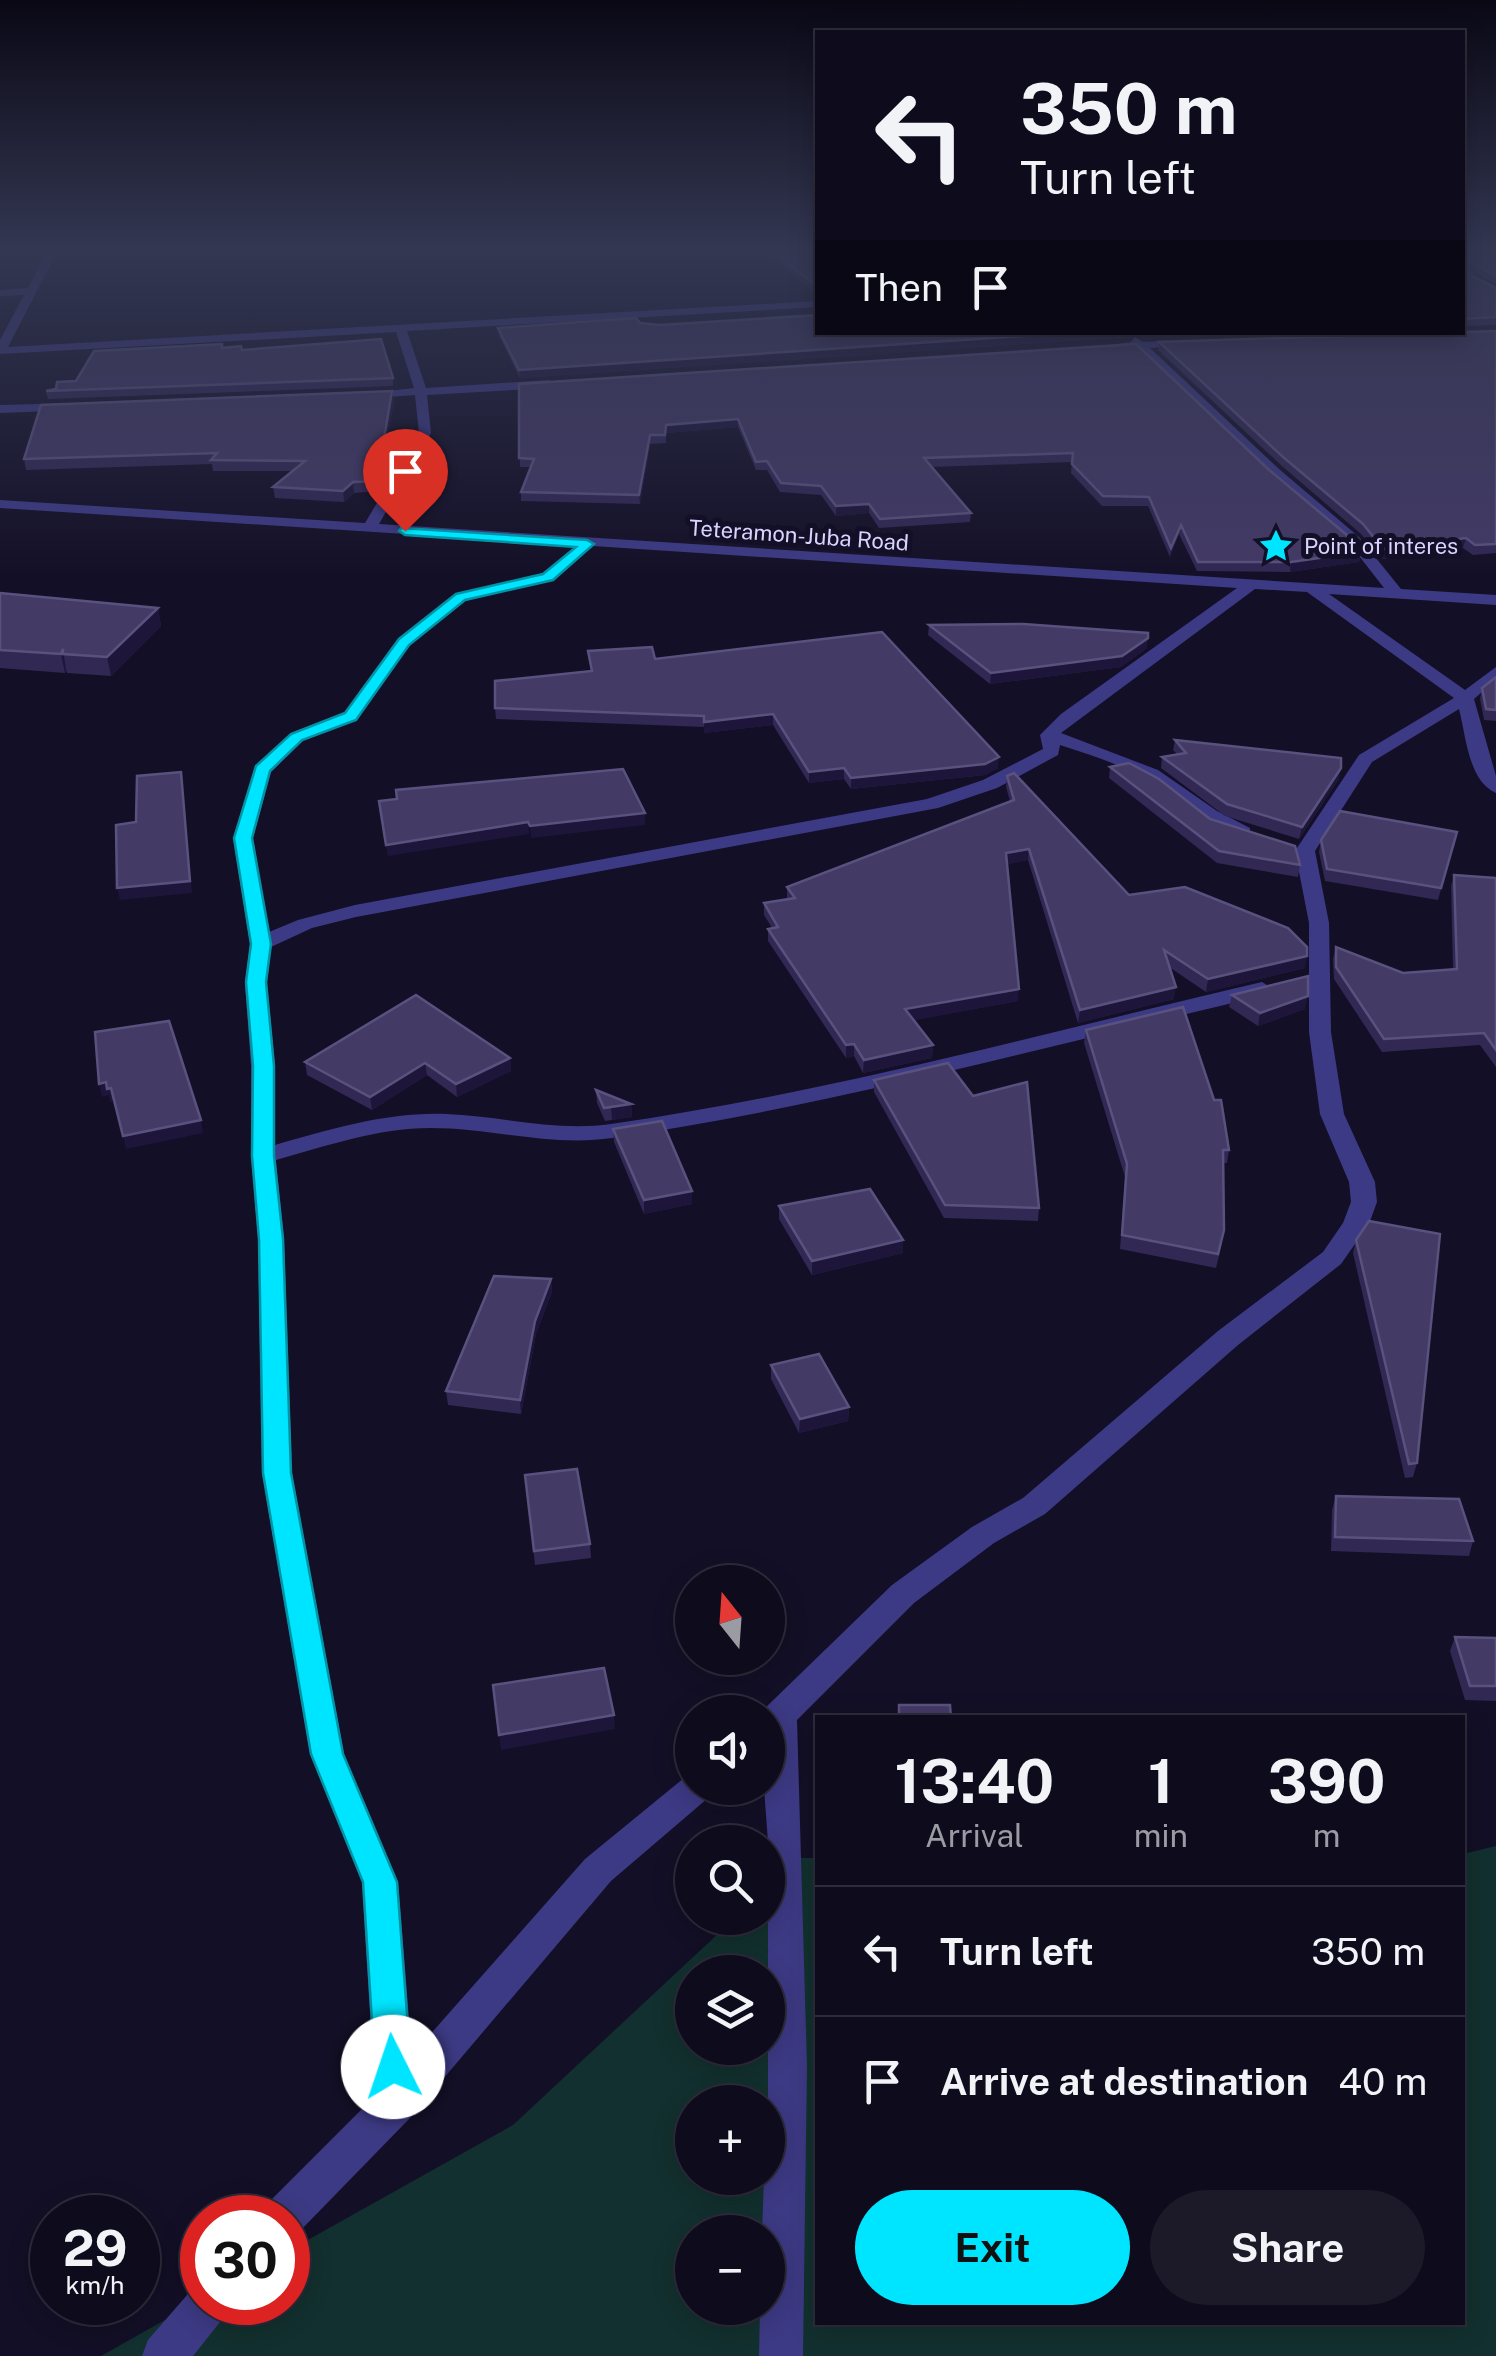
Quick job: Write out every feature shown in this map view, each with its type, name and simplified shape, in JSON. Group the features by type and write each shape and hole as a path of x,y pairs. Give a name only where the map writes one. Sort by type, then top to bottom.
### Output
{"street":[{"path":"369,529 425,434 421,392 411,360"},
{"path":"1157,360 1274,472 1354,540 1396,593"},
{"path":"345,396 561,383"},
{"path":"0,410 96,406"},
{"name":"Teteramon-Juba Road","path":"0,504 1496,600"},
{"path":"396,2104 380,1882 327,1754 277,1473 271,1239 263,1156 263,1066 256,982 261,944 243,838 262,770 297,737 351,716 404,642 460,597 548,578 587,544"},
{"path":"1049,735 1249,586"},
{"path":"1312,588 1464,698 1485,775 1496,786"},
{"path":"1287,846 1332,816 1365,759 1464,698 1496,672"},
{"path":"261,944 306,924 354,911 931,804 990,784 1052,751 1049,735"},
{"path":"785,1710 903,1594 983,1535 1034,1506 1228,1338 1332,1258 1356,1224 1364,1202 1362,1182 1332,1114 1320,1032 1299,980 1319,923 1315,887 1287,846 1216,823 1167,783 1130,764 1049,735"},
{"path":"263,1156 384,1124 430,1120 583,1136 856,1084 1299,980"},
{"path":"306,2195 396,2104 598,1870 676,1805"},
{"path":"777,1805 787,2066 781,2356"},
{"path":"164,2356 190,2325"}],"green space":[{"path":"1496,1846 1496,2356 101,2356 180,2311 180,2325 310,2325 310,2239 513,2125 675,1974 675,2065 785,2065 785,1955 695,1955 717,1935 785,1935 785,1871 799,1858 815,1858 815,2325 1465,2325 1465,1854"}],"building":[{"path":"89,360 387,360 393,378 46,391 56,389 57,382 76,381"},
{"path":"514,360 668,360 519,370"},
{"path":"890,360 1153,360 1361,552 1291,562 1198,562 1181,525 1171,548 1149,497 1103,496 1072,464 1073,453 924,458 971,513 880,519 869,504 836,506 821,486 781,483 767,461 756,462 738,419 666,425 665,435 650,435 639,495 521,492 534,459 519,458 519,384"},
{"path":"1178,360 1496,360 1496,544 1475,545 1466,538 1383,549 1363,524 1283,457"},
{"path":"392,391 377,481 353,482 343,491 273,487 305,461 211,460 217,453 24,459 41,405"},
{"path":"0,593 158,608 107,657 63,654 63,649 61,654 0,650"},
{"path":"1023,624 1148,633 1148,638 1122,656 991,673 929,625"},
{"path":"882,632 999,757 985,764 851,778 844,768 809,772 773,714 704,722 704,716 495,708 495,681 592,671 588,651 652,647 655,659"},
{"path":"1496,677 1496,710 1486,709 1482,688"},
{"path":"1175,740 1341,758 1341,768 1302,827 1227,804 1162,757 1186,753"},
{"path":"1129,763 1159,779 1210,819 1295,846 1300,865 1219,851 1110,767"},
{"path":"623,769 645,813 530,826 528,822 386,845 379,801 397,799 396,790"},
{"path":"181,772 190,881 117,888 116,825 136,822 137,776"},
{"path":"1014,773 1129,895 1185,887 1288,928 1307,947 1307,956 1208,979 1164,950 1176,987 1080,1010 1029,849 1006,853 1019,989 905,1009 933,1045 864,1060 854,1044 846,1045 768,929 778,927 764,903 795,898 787,887 1014,800 1007,776"},
{"path":"1340,811 1457,832 1441,888 1327,869 1321,840"},
{"path":"1454,875 1496,878 1496,1050 1484,1033 1384,1039 1336,967 1336,947 1403,973 1457,969"},
{"path":"1308,976 1308,996 1260,1013 1232,995"},
{"path":"416,995 510,1058 456,1084 425,1063 370,1097 305,1062"},
{"path":"1183,1007 1214,1100 1221,1100 1229,1150 1223,1150 1224,1230 1218,1254 1122,1235 1127,1164 1086,1030"},
{"path":"169,1021 201,1120 123,1136 111,1088 107,1089 106,1082 99,1084 95,1032"},
{"path":"948,1063 973,1096 1027,1082 1039,1208 945,1205 874,1080"},
{"path":"596,1090 631,1104 604,1108"},
{"path":"662,1121 692,1191 644,1200 613,1129"},
{"path":"870,1189 903,1240 812,1261 779,1206"},
{"path":"1369,1221 1440,1234 1417,1463 1409,1464 1356,1240"},
{"path":"494,1276 551,1279 535,1321 520,1400 446,1391"},
{"path":"819,1354 849,1407 800,1419 771,1365"},
{"path":"577,1469 590,1544 534,1551 525,1475"},
{"path":"1336,1496 1459,1499 1473,1541 1335,1537"},
{"path":"1455,1637 1496,1638 1496,1686 1470,1686"},
{"path":"604,1668 614,1715 499,1735 493,1685"},
{"path":"899,1705 950,1705 951,1715 899,1715"}],"place":[{"name":"Point of interes","path":"1276,546"}],"route":[{"path":"393,2067 380,1882 327,1754 277,1473 271,1239 263,1156 263,1066 256,982 261,944 243,838 262,770 297,737 351,716 404,642 460,597 548,578 587,544 405,531"}]}
